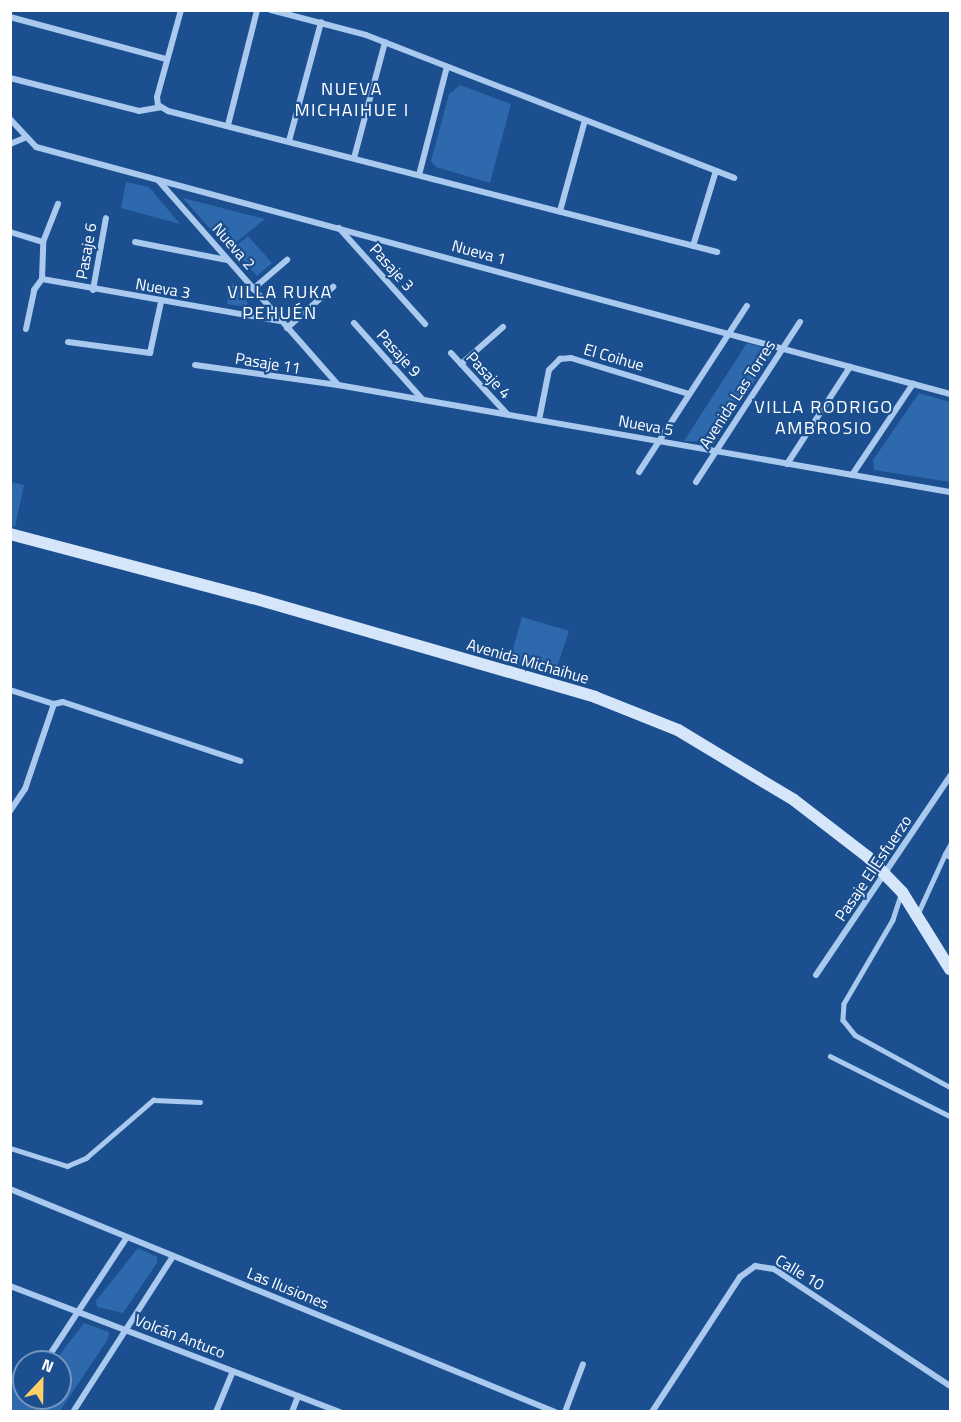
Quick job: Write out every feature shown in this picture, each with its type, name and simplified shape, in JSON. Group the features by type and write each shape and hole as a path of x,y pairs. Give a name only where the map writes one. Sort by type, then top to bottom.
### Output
{"street":[{"path":"161,107 157,97 181,10"},
{"path":"228,125 257,10"},
{"path":"270,10 321,22 385,42 734,178"},
{"path":"10,17 166,59"},
{"path":"289,141 321,22"},
{"path":"354,158 385,42"},
{"path":"419,175 447,67"},
{"path":"10,78 139,111 161,107 717,252"},
{"name":"Nueva 1","path":"10,119 24,138 36,147 951,394"},
{"path":"560,211 585,120"},
{"path":"10,144 24,138"},
{"path":"693,246 716,171"},
{"name":"Nueva 2","path":"157,179 338,385"},
{"path":"26,329 34,290 42,279 43,242 58,204"},
{"name":"Pasaje 6","path":"93,290 106,218"},
{"name":"Pasaje 3","path":"339,228 425,324"},
{"path":"10,232 43,242"},
{"path":"135,242 227,260"},
{"path":"253,289 287,260"},
{"name":"Nueva 3","path":"42,279 93,290 280,321"},
{"path":"287,328 333,287"},
{"path":"68,342 150,353 161,302"},
{"path":"639,472 747,306"},
{"name":"Avenida Las Torres","path":"696,482 801,322"},
{"name":"Pasaje 9","path":"354,323 424,400"},
{"path":"461,364 502,327"},
{"name":"Pasaje 4","path":"452,353 508,415"},
{"name":"El Coihue","path":"539,420 549,370 560,359 571,358 690,394"},
{"name":"Pasaje 11","path":"195,365 338,385"},
{"path":"787,464 850,367"},
{"path":"852,475 913,384"},
{"name":"Nueva 5","path":"338,385 951,492"},
{"name":"Avenida Michaihue","path":"10,534 264,602 637,712 698,740 794,800 886,874 918,915 951,969"},
{"path":"10,690 54,704 63,702 240,761"},
{"path":"10,811 25,789 54,704"},
{"name":"Pasaje El Esfuerzo","path":"816,975 951,776"},
{"name":"Las Ilusiones","path":"10,1189 555,1412"},
{"path":"53,1350 128,1237"},
{"path":"74,1408 173,1256"},
{"name":"Calle 10","path":"652,1412 740,1277 755,1266 774,1269 951,1386"},
{"name":"Volcán Antuco","path":"10,1286 340,1412"},
{"path":"565,1412 583,1364"},
{"path":"216,1412 232,1371"},
{"path":"292,1412 298,1396"}],"lane":[{"path":"918,915 951,845"},
{"path":"945,854 951,857"},
{"path":"902,892 893,920 844,1004 843,1020 855,1035 951,1087"},
{"path":"830,1056 951,1116"},
{"path":"10,1148 67,1166 86,1158 153,1100 163,1097 200,1102"}],"shaded area":[{"path":"460,85 511,104 490,183 436,167 431,161 449,94"},
{"path":"126,182 149,187 180,224 121,208"},
{"path":"183,198 265,219 228,249"},
{"path":"248,236 272,263 257,276 233,248"},
{"path":"232,283 248,303 246,307 227,304"},
{"path":"747,343 771,350 772,355 714,442 684,441"},
{"path":"919,393 950,402 950,482 874,470 873,460"},
{"path":"11,482 24,485 15,527 11,526"},
{"path":"522,617 569,631 554,676 509,663"},
{"path":"138,1248 157,1257 157,1263 123,1313 97,1307 96,1301"},
{"path":"84,1323 109,1332 108,1339 72,1393 72,1350 63,1350"},
{"path":"11,1372 12,1410 60,1411 11,1411"}],"district":[{"name":"NUEVA MICHAIHUE I","path":"352,100"},
{"name":"VILLA RUKA PEHUÉN","path":"280,303"},
{"name":"VILLA RODRIGO AMBROSIO","path":"824,418"}]}
